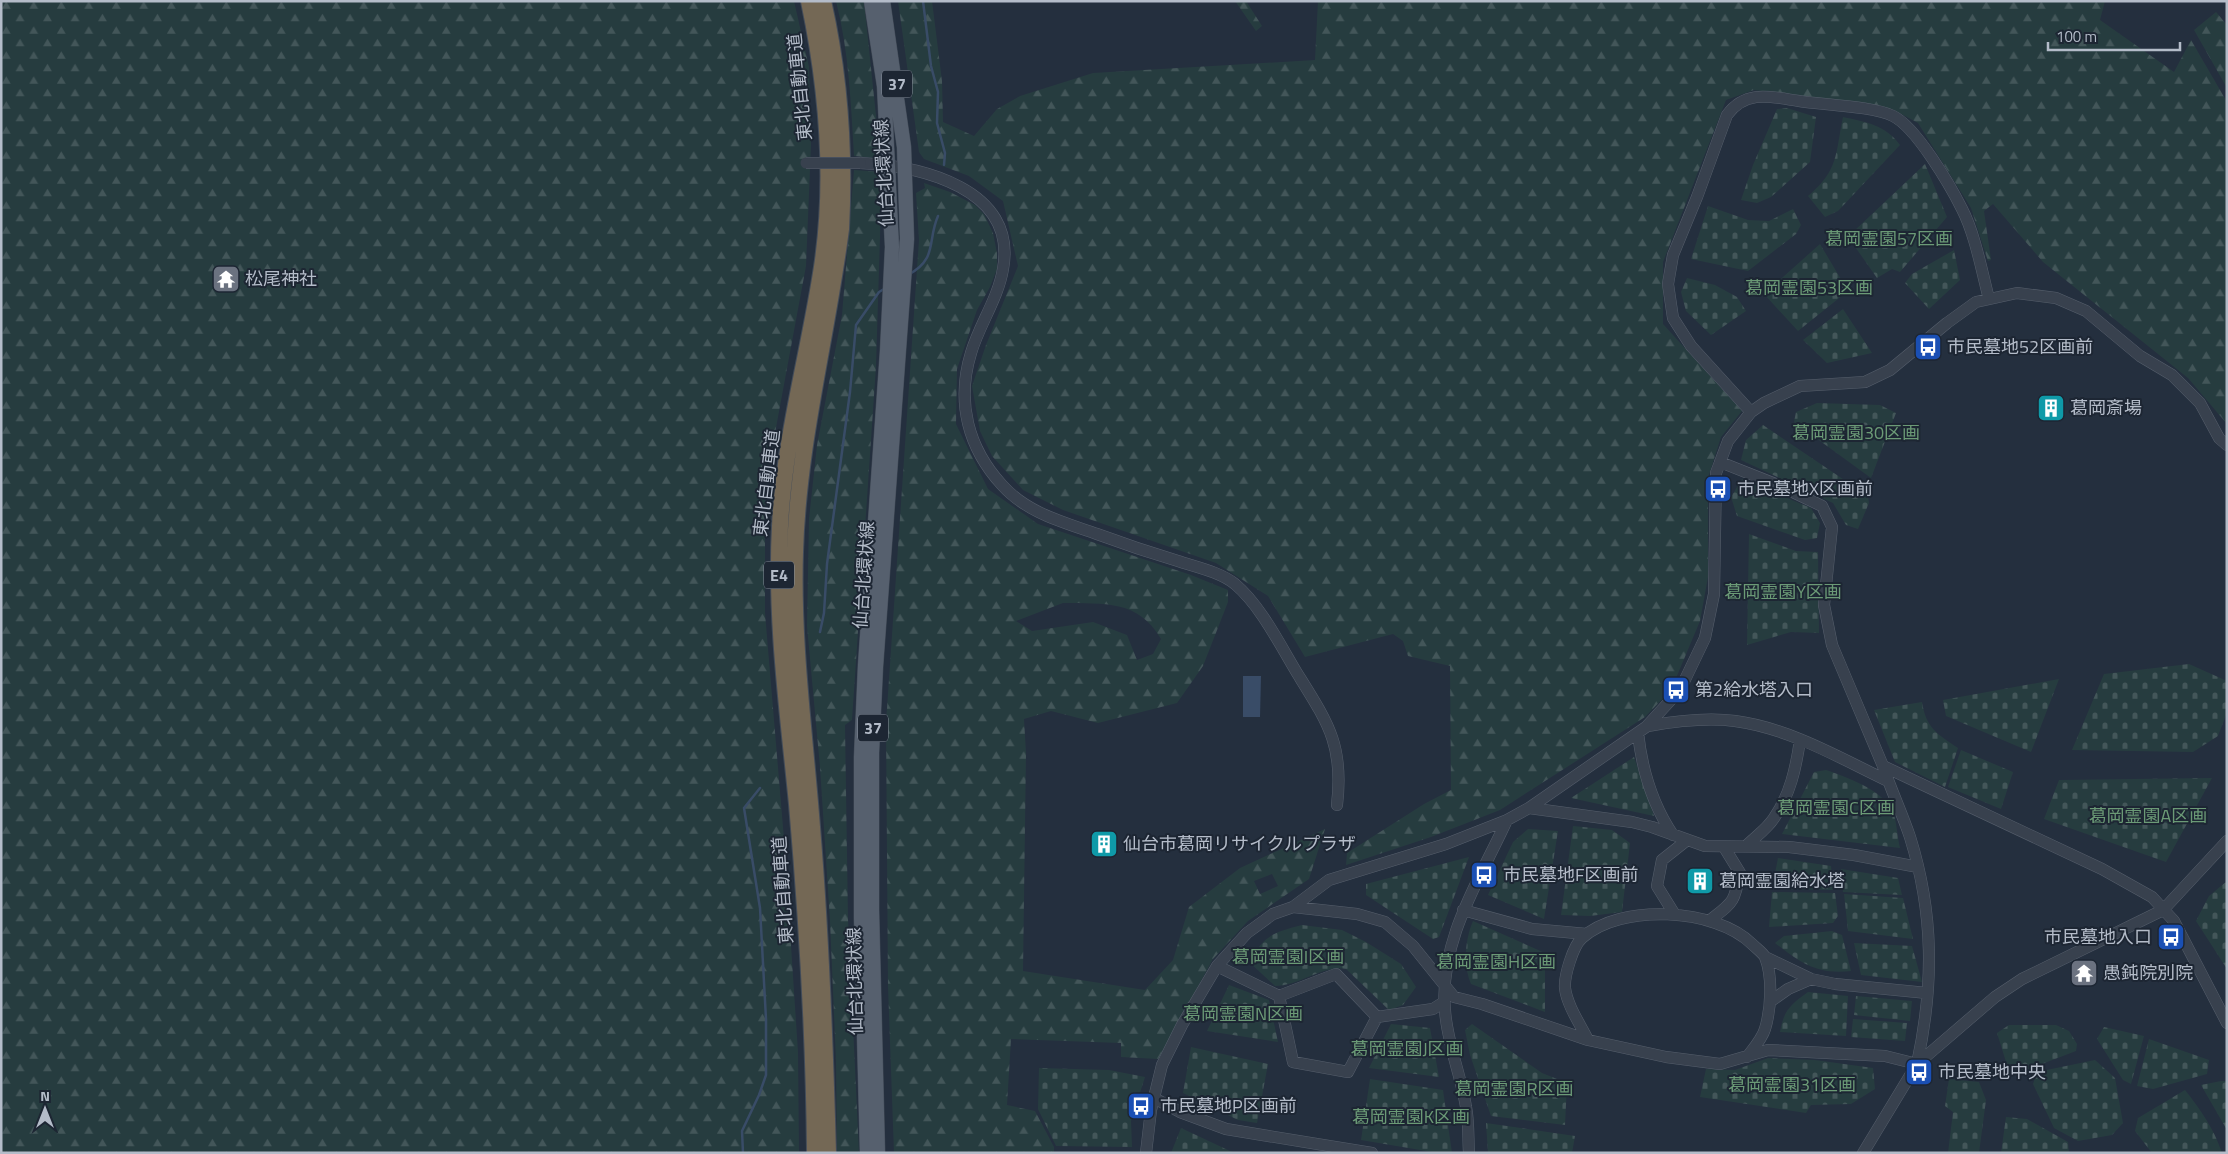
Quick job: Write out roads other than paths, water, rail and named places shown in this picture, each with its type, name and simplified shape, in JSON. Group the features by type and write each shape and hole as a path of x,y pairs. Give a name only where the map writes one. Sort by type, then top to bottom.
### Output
{"highway":[{"name":"東北自動車道","path":"809,1 817,37 826,113 828,152 826,227 822,265 782,502 779,577 782,653 804,894 815,1153"},
{"name":"東北自動車道","path":"823,1 834,56 840,104 843,194 841,229 800,472 795,562 798,659 815,862 823,996 828,1153"}],"main road":[{"name":"仙台北環状線","path":"867,1153 861,918 861,757 865,665 883,417 892,246 884,86 871,1"},
{"name":"仙台北環状線","path":"878,1153 872,920 872,743 906,239 904,147 883,1"}],"street":[{"path":"1751,412 1691,346 1673,318 1668,284 1673,255 1726,115 1733,106 1746,99 1756,96 1866,110 1892,115 1906,124 1926,150 1963,209 1989,299"},
{"path":"806,163 860,163 905,168 964,188 980,200 991,213 999,227 1004,246 1004,269 971,353 964,397 965,414 969,430 982,459 1002,486 1031,509 1062,522 1201,569 1232,582 1238,587 1255,607 1331,730 1338,758 1340,779 1337,805"},
{"path":"1146,1153 1154,1098 1162,1066 1182,1025 1217,966 1247,932 1273,914 1293,907 1328,880 1446,844 1507,820 1529,808 1643,729 1680,690 1704,638 1714,594 1716,473 1728,441 1751,412 1780,394 1800,386 1865,382 1890,370 1947,323 1976,302 2017,293 2056,298 2086,311 2140,356 2172,376 2200,403 2219,438 2227,445"},
{"path":"1720,462 1778,485 1822,506 1832,527 1824,605 1832,645 1883,766 1909,835 1918,867 1929,932 1930,958 1925,1025 1917,1064"},
{"path":"1643,729 1695,720 1734,721 1772,729 1800,740 1888,782"},
{"path":"1643,729 1643,768 1648,787 1656,806 1673,835"},
{"path":"1746,846 1774,819 1783,802 1794,774 1800,740"},
{"path":"1883,766 2102,869 2152,897 2174,921 2227,1023"},
{"path":"1529,808 1554,813 1613,818 1652,827 1686,841 1706,846 1724,848 1746,846 1789,847 1822,850 1918,867"},
{"path":"1469,1153 1466,1108 1454,1060 1444,1002 1444,983 1453,938 1463,910 1507,820"},
{"path":"1675,915 1657,886 1662,860 1686,841"},
{"path":"1863,1153 1917,1064 1995,997 2022,979 2163,910 2227,841"},
{"path":"1709,921 1735,899 1738,886 1740,873 1724,848"},
{"path":"1293,907 1357,914 1385,922 1413,946 1454,997 1482,1004 1588,1040 1666,1057 1720,1064 1768,1050 1800,1050 1885,1056 1917,1064"},
{"path":"1463,910 1532,930 1587,934"},
{"path":"1588,1040 1565,988 1570,959 1580,940 1587,934 1599,926 1629,918 1658,914 1691,916 1724,925 1747,940 1765,957 1811,979 1835,984 1927,993"},
{"path":"1747,1057 1765,1030 1771,1001 1765,957"},
{"path":"1217,966 1279,996 1336,974 1377,1017"},
{"path":"1771,1001 1811,979"},
{"path":"1279,996 1293,1062 1348,1072 1377,1017"},
{"path":"1377,1017 1433,1009 1444,1002"},
{"path":"1154,1098 1180,1112 1226,1129 1372,1153"}],"water":[{"path":"1243,676 1261,676 1260,717 1243,717"}],"waterway":[{"path":"923,1 931,66 938,92 937,123 945,153 944,165"},
{"path":"908,275 924,263 928,256 938,216"},
{"path":"820,632 824,613 827,564 850,392 856,325 879,292 884,289"},
{"path":"743,1153 742,1131 766,1075 766,1019 760,908 744,808 760,788"}],"place":[{"name":"松尾神社","path":"226,279"},
{"name":"市民墓地52区画前","path":"1928,347"},
{"name":"葛岡斎場","path":"2051,408"},
{"name":"市民墓地X区画前","path":"1718,489"},
{"name":"第2給水塔入口","path":"1676,690"},
{"name":"仙台市葛岡リサイクルプラザ","path":"1104,844"},
{"name":"市民墓地F区画前","path":"1484,875"},
{"name":"葛岡霊園給水塔","path":"1700,881"},
{"name":"市民墓地入口","path":"2171,937"},
{"name":"愚鈍院別院","path":"2084,973"},
{"name":"市民墓地中央","path":"1919,1072"},
{"name":"市民墓地P区画前","path":"1141,1106"}],"park label":[{"name":"葛岡霊園57区画","path":"1889,239"},
{"name":"葛岡霊園53区画","path":"1809,288"},
{"name":"葛岡霊園30区画","path":"1856,433"},
{"name":"葛岡霊園Y区画","path":"1783,592"},
{"name":"葛岡霊園C区画","path":"1836,808"},
{"name":"葛岡霊園A区画","path":"2148,816"},
{"name":"葛岡霊園I区画","path":"1288,957"},
{"name":"葛岡霊園H区画","path":"1496,962"},
{"name":"葛岡霊園N区画","path":"1243,1014"},
{"name":"葛岡霊園J区画","path":"1407,1049"},
{"name":"葛岡霊園31区画","path":"1792,1085"},
{"name":"葛岡霊園R区画","path":"1514,1089"},
{"name":"葛岡霊園K区画","path":"1411,1117"}]}
